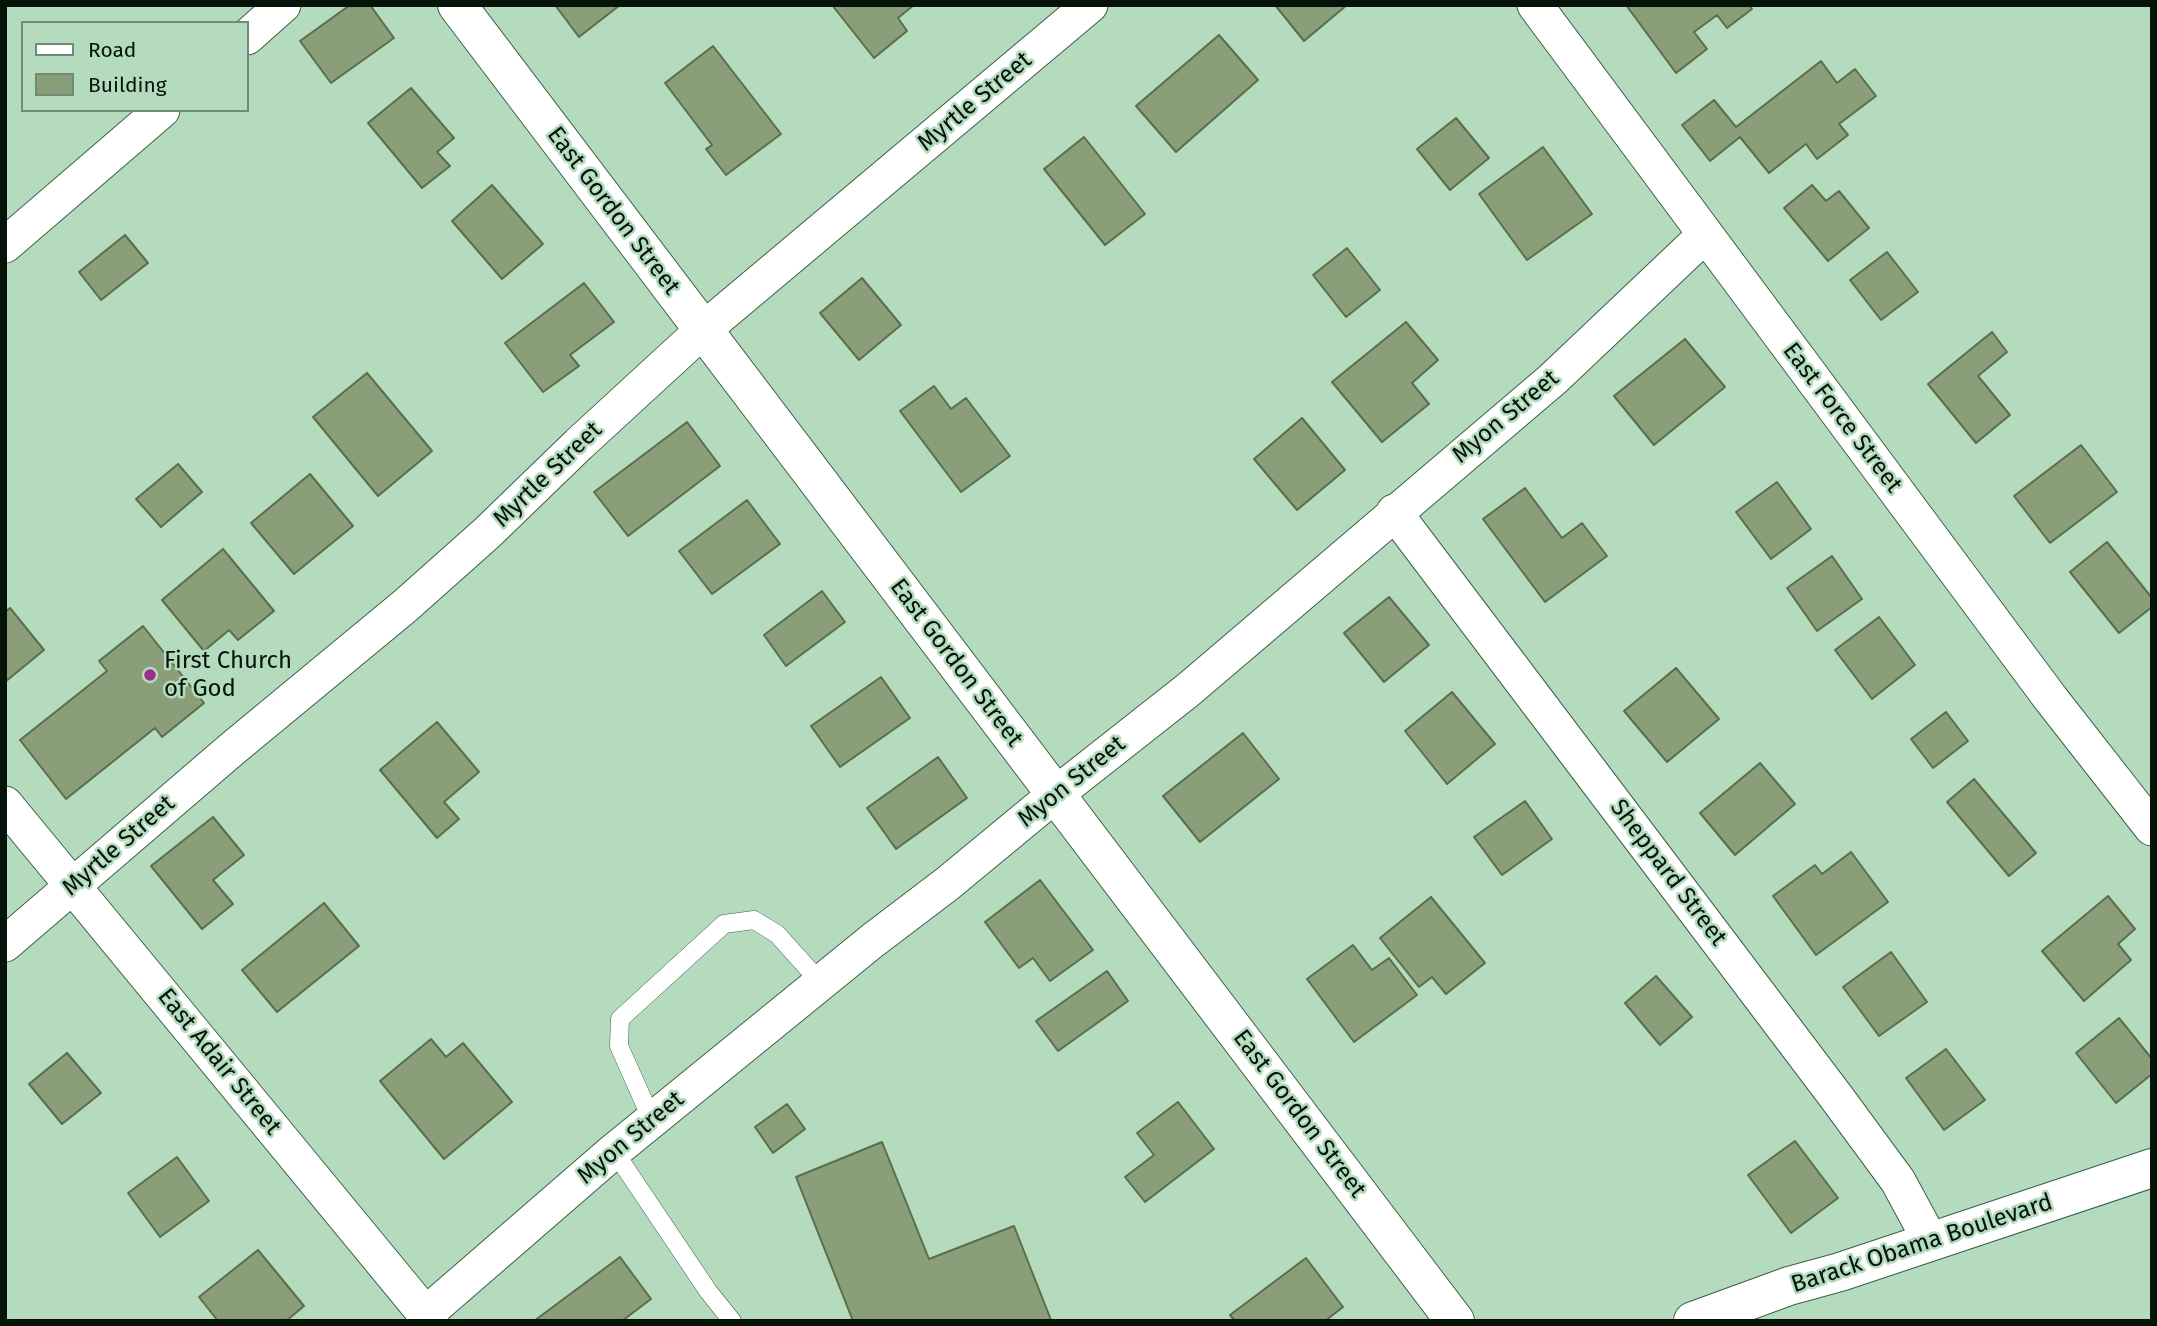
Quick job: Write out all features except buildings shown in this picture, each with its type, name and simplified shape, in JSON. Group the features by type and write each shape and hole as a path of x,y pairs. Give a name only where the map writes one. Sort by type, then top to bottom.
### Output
{"street":[{"path":"248,36 283,5"},
{"name":"East Gordon Street","path":"457,5 1454,1321"},
{"name":"Myrtle Street","path":"5,944 405,606 487,533 703,330 1090,5"},
{"name":"East Force Street","path":"1535,5 2051,699 2152,828"},
{"path":"5,246 160,112"},
{"name":"Myon Street","path":"429,1317 614,1151 1188,690 1553,379 1706,235"},
{"name":"Sheppard Street","path":"1394,512 1838,1098 1898,1181 1931,1242"},
{"name":"East Adair Street","path":"5,804 429,1317"},
{"name":"Barack Obama Boulevard","path":"1693,1321 1790,1286 2152,1168"}],"lane":[{"path":"652,1120 619,1046 620,1019 724,924 754,920 777,934 821,983"},
{"path":"614,1151 708,1291 732,1321"}],"place":[{"name":"First Church of God","path":"150,675"}]}
